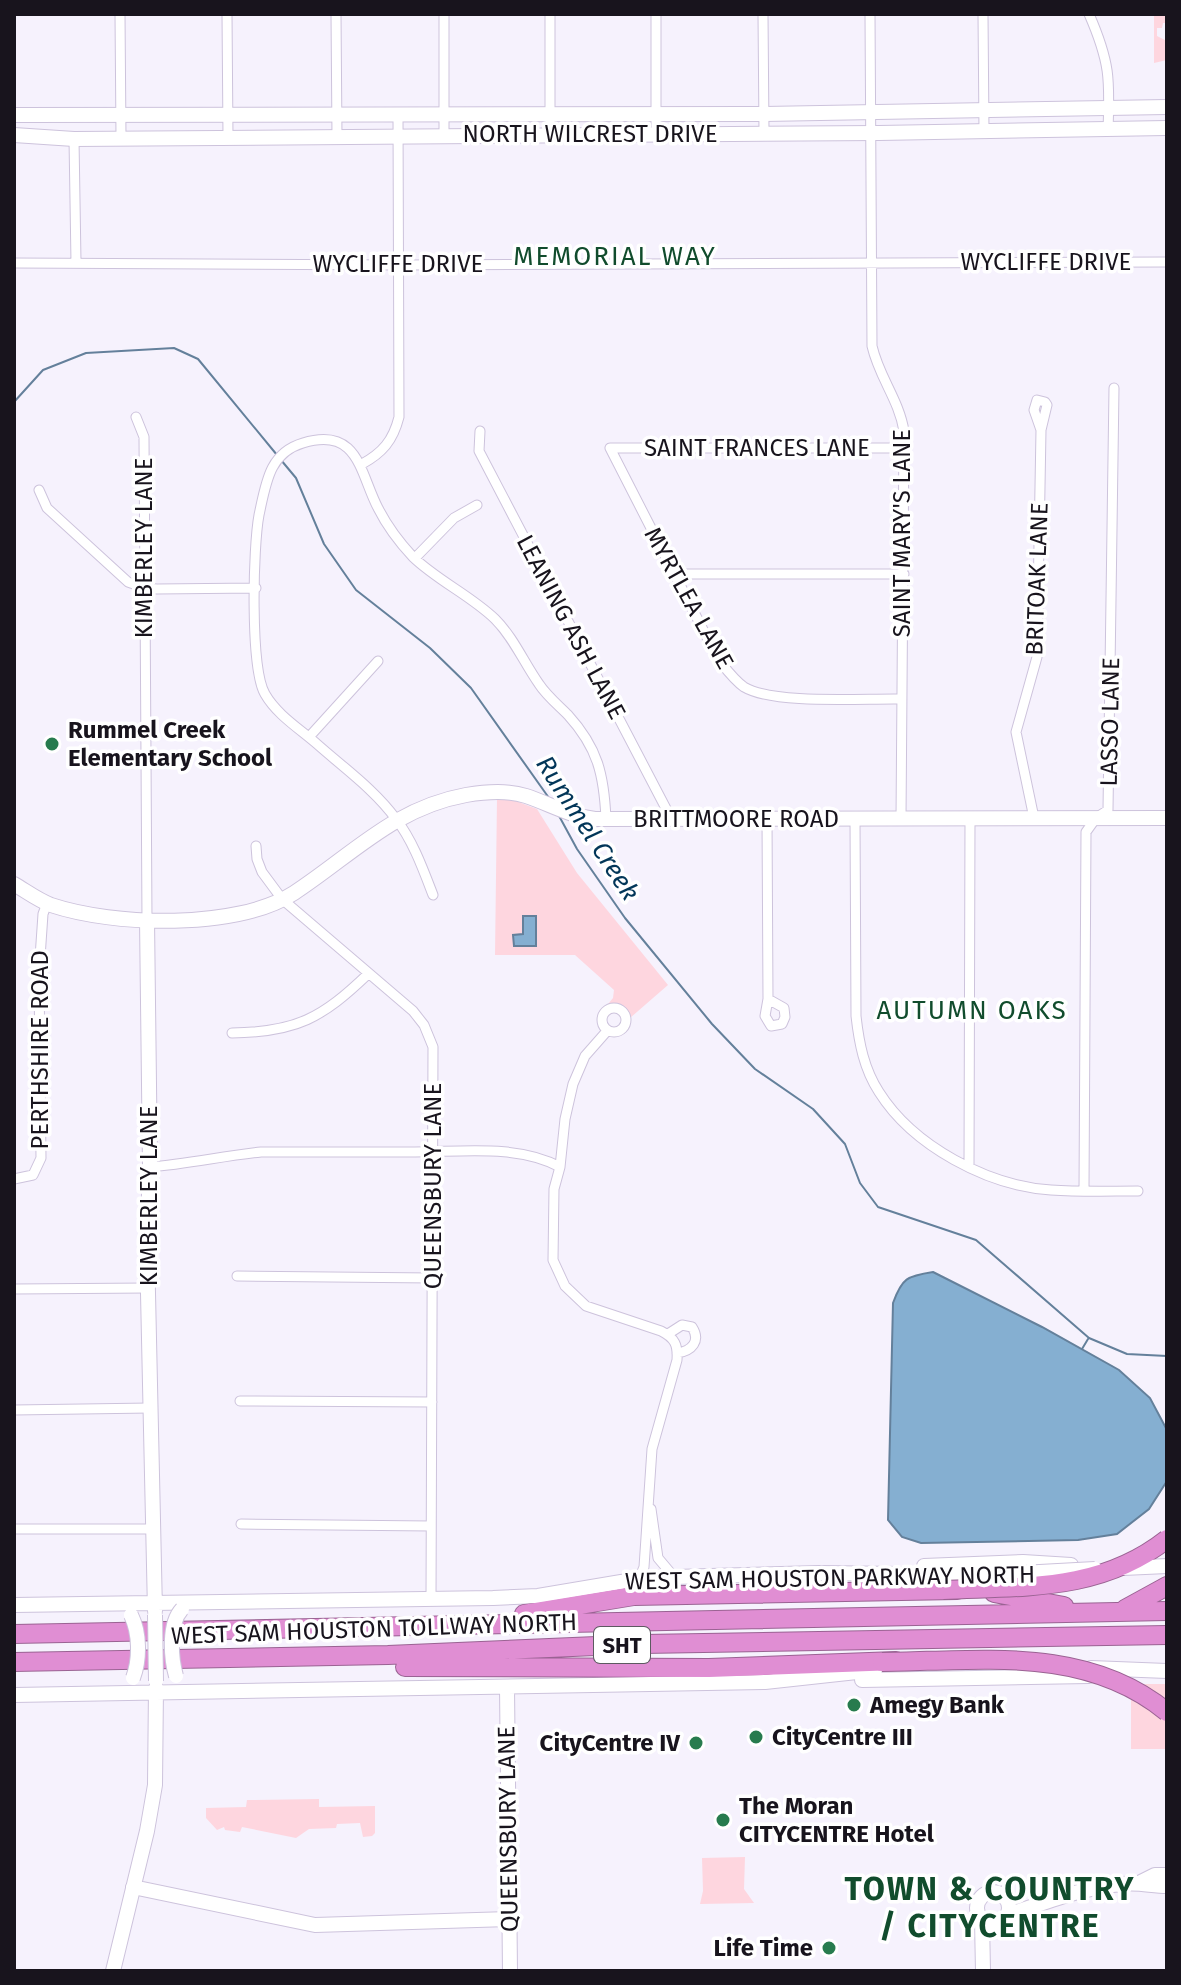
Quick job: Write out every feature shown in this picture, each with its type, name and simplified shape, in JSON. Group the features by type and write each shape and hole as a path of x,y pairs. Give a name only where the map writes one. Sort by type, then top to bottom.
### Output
{"highway":[{"path":"378,1626 500,1617 634,1596 1047,1585 1078,1581 1129,1563 1167,1539"},
{"path":"882,1662 982,1654 1041,1641 1109,1616 1167,1586"},
{"path":"943,1590 1008,1595 1055,1603 1115,1621 1167,1644"},
{"name":"WEST SAM HOUSTON TOLLWAY NORTH","path":"14,1634 1167,1611"},
{"name":"WEST SAM HOUSTON TOLLWAY NORTH","path":"14,1662 433,1654 628,1645 1167,1635"},
{"path":"269,1657 284,1667 709,1668 882,1662 1060,1663 1114,1679 1142,1693 1167,1712"}],"main road":[{"name":"NORTH WILCREST DRIVE","path":"14,115 764,114 1167,107"},
{"name":"NORTH WILCREST DRIVE","path":"14,135 74,139 1167,128"},
{"name":"BRITTMOORE ROAD","path":"14,884 47,903 100,918 238,915 282,899 396,819 432,803 469,794 524,795 578,817 606,819 1167,818"},
{"name":"KIMBERLEY LANE","path":"113,1971 155,1785 154,1529 148,1288 147,919"},
{"path":"819,1573 839,1569 1023,1562 1167,1567"},
{"name":"WEST SAM HOUSTON PARKWAY NORTH","path":"14,1605 118,1605 155,1610 188,1606 538,1596 639,1579 674,1577 819,1573 983,1575 1167,1567"},
{"path":"111,1695 133,1678 137,1668 136,1625 131,1615 118,1605"},
{"path":"188,1606 174,1619 173,1667 176,1676 193,1692"},
{"path":"765,1682 865,1671 1049,1667 1167,1673"},
{"path":"14,1695 111,1695 156,1688 193,1692 1167,1673"},
{"name":"QUEENSBURY LANE","path":"507,1687 510,1971"},
{"path":"1139,1883 1155,1875 1167,1875"},
{"path":"995,1920 1037,1903 1119,1884 1167,1886"},
{"path":"133,1887 315,1925 509,1919"},
{"path":"995,1920 976,1908 982,1895 993,1892 1006,1899 1037,1903"},
{"path":"983,1971 983,1952 1006,1899"}],"street":[{"path":"120,14 121,137"},
{"path":"227,14 228,137"},
{"path":"336,14 337,137"},
{"path":"444,14 444,135"},
{"path":"550,14 550,135"},
{"path":"656,14 656,134"},
{"path":"763,14 764,132"},
{"name":"SAINT MARY'S LANE","path":"870,14 872,346 879,371 901,414 904,448 901,819"},
{"path":"983,14 984,132"},
{"path":"1089,14 1104,49 1108,68 1108,130"},
{"path":"362,464 383,450 399,417 398,115"},
{"path":"74,139 76,262"},
{"name":"WYCLIFFE DRIVE","path":"14,263 1167,262"},
{"name":"LASSO LANE","path":"1084,1190 1086,832 1096,818 1108,810 1114,388"},
{"name":"KIMBERLEY LANE","path":"136,417 144,437 147,919"},
{"name":"BRITOAK LANE","path":"1034,818 1016,732 1037,657 1041,430"},
{"name":"LEANING ASH LANE","path":"480,431 479,451 672,820"},
{"path":"433,895 422,865 396,819 369,790 283,715 266,696 259,680 256,588 259,517 273,465 285,450 313,440 330,440 345,446 362,464 377,507 415,558 494,618 506,631 540,687 591,744 605,784 606,819"},
{"name":"SAINT FRANCES LANE","path":"610,448 904,448"},
{"name":"MYRTLEA LANE","path":"610,448 718,659 745,687 776,697 902,699"},
{"path":"39,490 47,508 128,582 145,588 256,588"},
{"path":"415,558 454,518 477,505"},
{"path":"675,574 904,574"},
{"path":"309,737 378,661"},
{"path":"767,819 768,999"},
{"path":"855,819 856,1016 859,1044 879,1093 914,1131 969,1167 989,1176 1049,1191 1138,1191"},
{"path":"969,1167 970,819"},
{"name":"QUEENSBURY LANE","path":"256,846 262,872 282,899 413,1011 430,1035 434,1060 431,1600"},
{"name":"PERTHSHIRE ROAD","path":"14,1179 33,1175 39,1168 41,1158 39,972 43,914 47,903"},
{"path":"232,1033 255,1033 301,1024 340,1001 368,974"},
{"path":"607,1031 585,1056 573,1084 554,1189 553,1260 565,1286 586,1306 668,1334 675,1340 677,1353 655,1433 644,1528 644,1567 639,1579"},
{"path":"150,1167 183,1165 261,1152 523,1154 543,1158 560,1167"},
{"path":"237,1276 433,1278"},
{"path":"14,1289 148,1288"},
{"path":"668,1334 682,1325 692,1327 695,1332 692,1347 677,1353"},
{"path":"240,1401 432,1402"},
{"path":"14,1410 150,1408"},
{"path":"649,1501 658,1558 674,1577"},
{"path":"241,1524 431,1526"},
{"path":"14,1529 154,1529"}],"shaded area":[{"path":"1154,14 1167,14 1167,23 1157,28 1157,36 1167,41 1167,60 1154,63"},
{"path":"497,798 537,809 577,873 668,985 630,1018 623,1006 608,1004 614,990 575,955 495,955"},
{"path":"1131,1684 1167,1684 1167,1749 1131,1749"},
{"path":"319,1799 319,1807 375,1806 375,1833 363,1837 360,1823 337,1824 336,1828 309,1829 296,1838 242,1827 240,1832 225,1830 224,1827 217,1830 206,1818 206,1808 246,1807 247,1800"},
{"path":"745,1857 744,1889 754,1903 700,1904 703,1891 702,1858"}],"water":[{"path":"523,916 536,916 536,946 514,946 513,935 523,934"},
{"path":"933,1272 1119,1370 1150,1398 1167,1430 1167,1481 1149,1509 1117,1534 1078,1540 921,1543 902,1537 888,1520 893,1303 903,1283 917,1275"}],"waterway":[{"name":"Rummel Creek","path":"14,402 43,370 86,353 174,348 198,359 277,455"},
{"name":"Rummel Creek","path":"281,460 296,478 324,544 356,590 430,648 471,688 549,798"},
{"name":"Rummel Creek","path":"558,814 577,849 625,918 712,1024 755,1069 813,1109 845,1144 860,1183 878,1207 976,1240 1089,1338 1127,1354 1167,1356"},
{"path":"1082,1349 1088,1339"}],"place":[{"name":"Rummel Creek Elementary School","path":"52,744"},
{"name":"Amegy Bank","path":"854,1705"},
{"name":"CityCentre III","path":"756,1737"},
{"name":"CityCentre IV","path":"696,1743"},
{"name":"The Moran CITYCENTRE Hotel","path":"723,1820"},
{"name":"Life Time","path":"829,1948"}],"district":[{"name":"MEMORIAL WAY","path":"615,256"},
{"name":"AUTUMN OAKS","path":"972,1010"},
{"name":"TOWN & COUNTRY / CITYCENTRE","path":"990,1908"}]}
